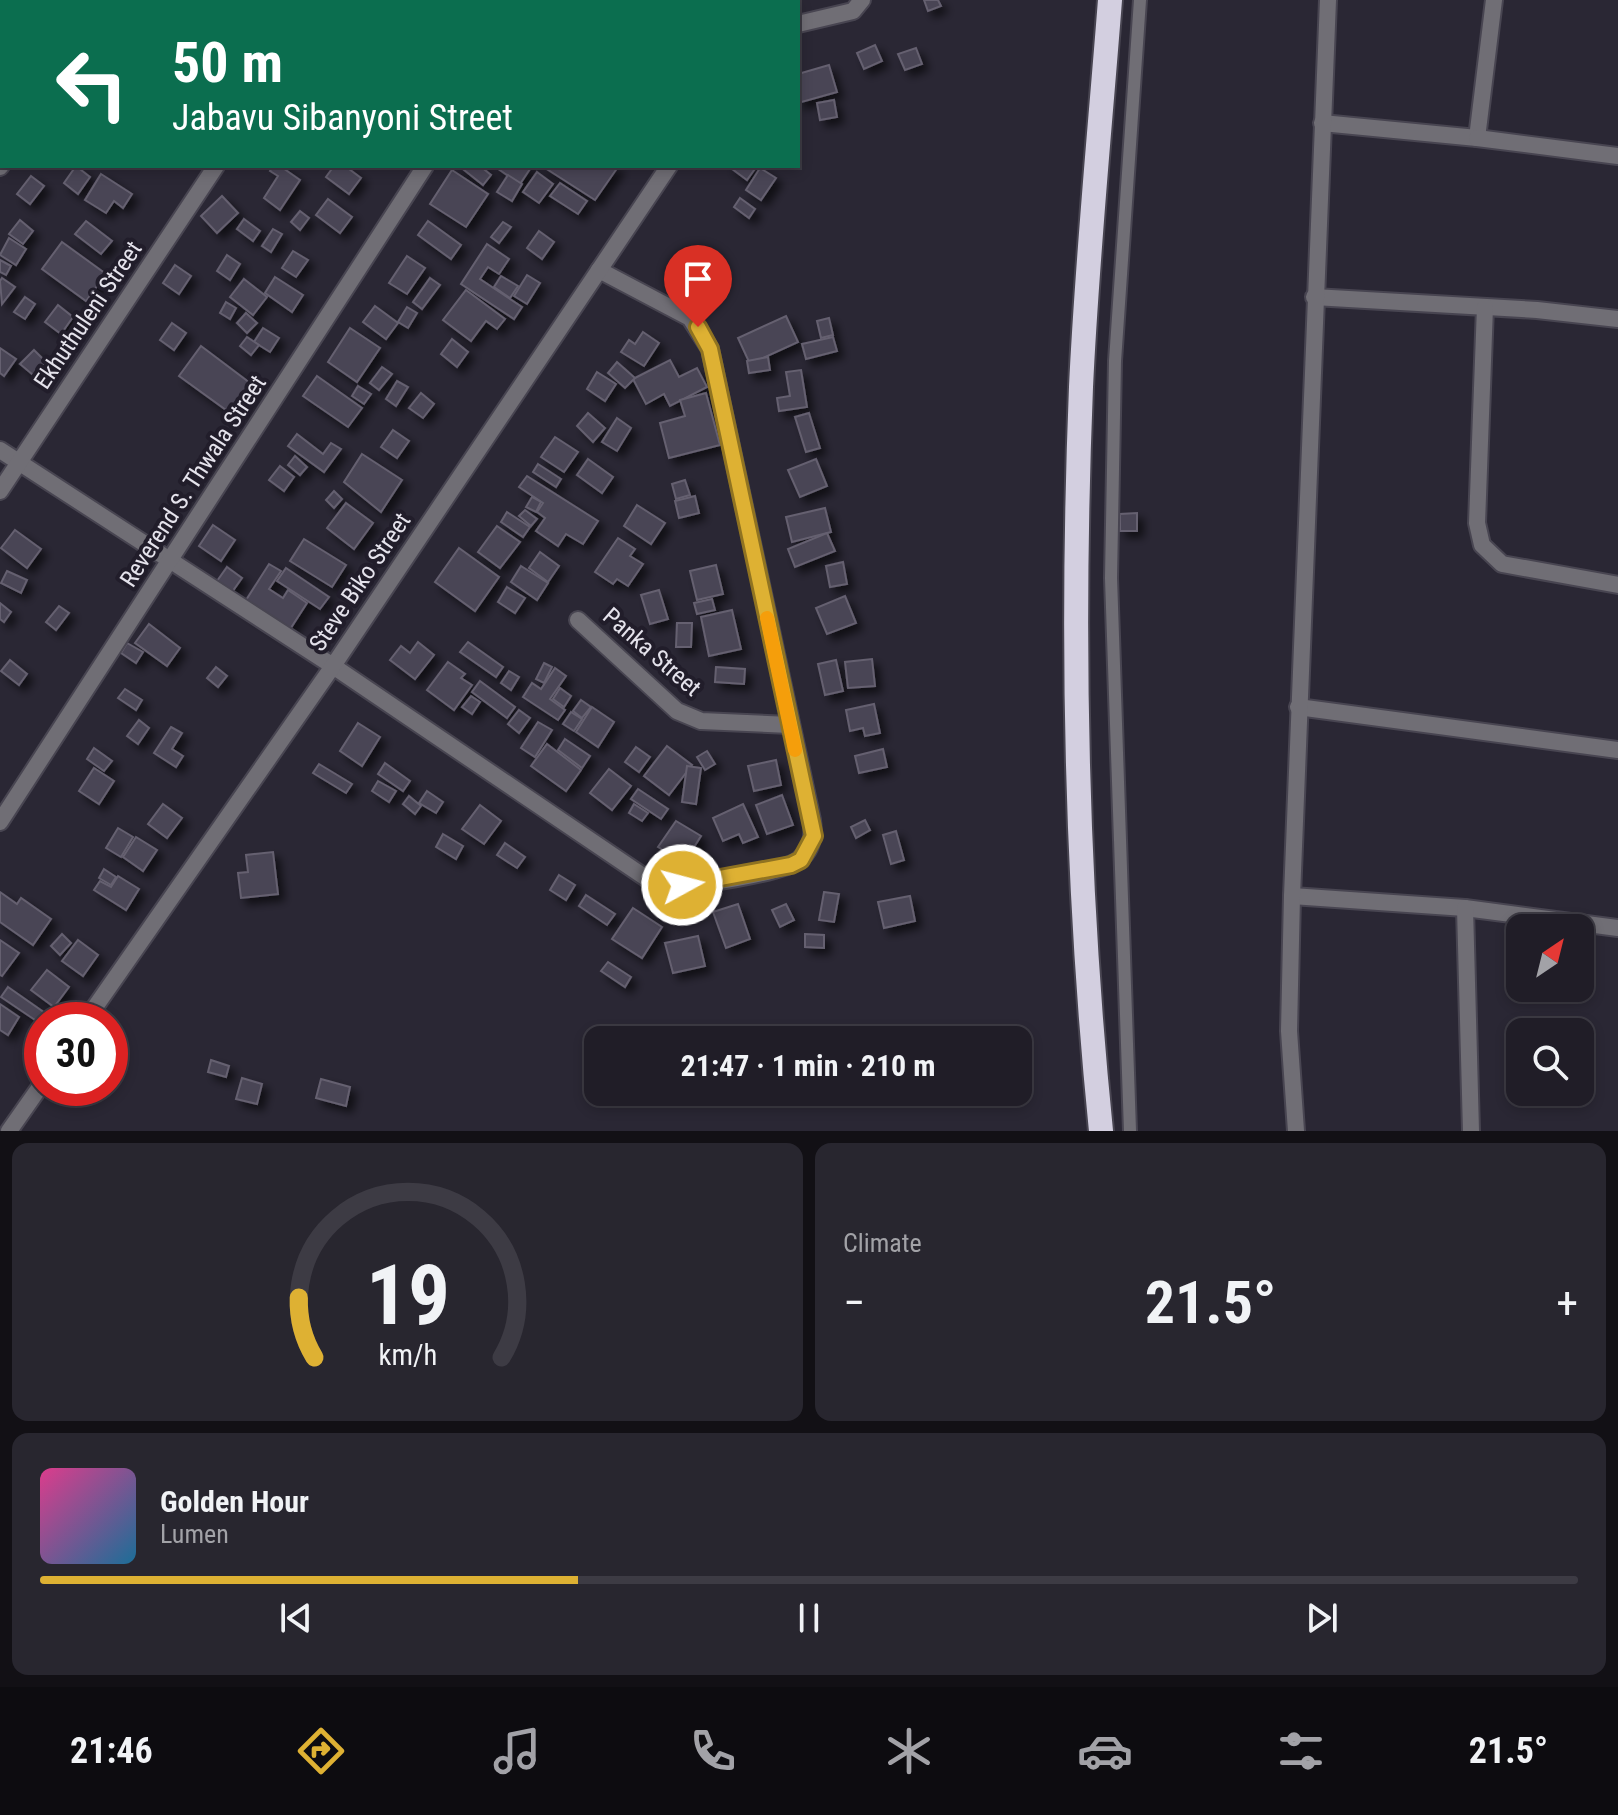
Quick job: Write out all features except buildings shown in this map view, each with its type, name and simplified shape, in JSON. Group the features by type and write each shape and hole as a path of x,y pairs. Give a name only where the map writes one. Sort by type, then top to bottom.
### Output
{"highway":[{"path":"1101,1131 1081,817 1078,489 1081,384 1110,0"}],"street":[{"path":"800,24 853,11 862,0"},
{"path":"1296,1131 1289,1031 1292,896 1328,0"},
{"path":"1477,138 1494,0"},
{"path":"1322,123 1618,156"},
{"name":"Ekhuthuleni Street","path":"0,491 215,168"},
{"name":"Reverend S. Thwala Street","path":"0,822 424,168"},
{"name":"Steve Biko Street","path":"99,1002 333,666 668,168"},
{"path":"0,450 333,666 646,878 669,885 694,885 791,865 808,850 814,836 812,820 705,337 680,311 599,270"},
{"path":"1314,297 1618,319"},
{"path":"1485,307 1477,523 1482,545 1502,564 1618,585"},
{"name":"Panka Street","path":"578,620 677,711 701,721 790,725"},
{"path":"1298,707 1618,750"},
{"path":"1292,896 1465,908 1618,928"},
{"path":"1465,908 1471,1131"},
{"path":"9,1131 27,1106"}],"lane":[{"path":"1130,1131 1111,578 1115,361 1140,0"}],"slow traffic":[{"path":"767,618 795,750"}],"route":[{"path":"682,885 791,865 801,860 814,836 710,349 698,327"}]}
